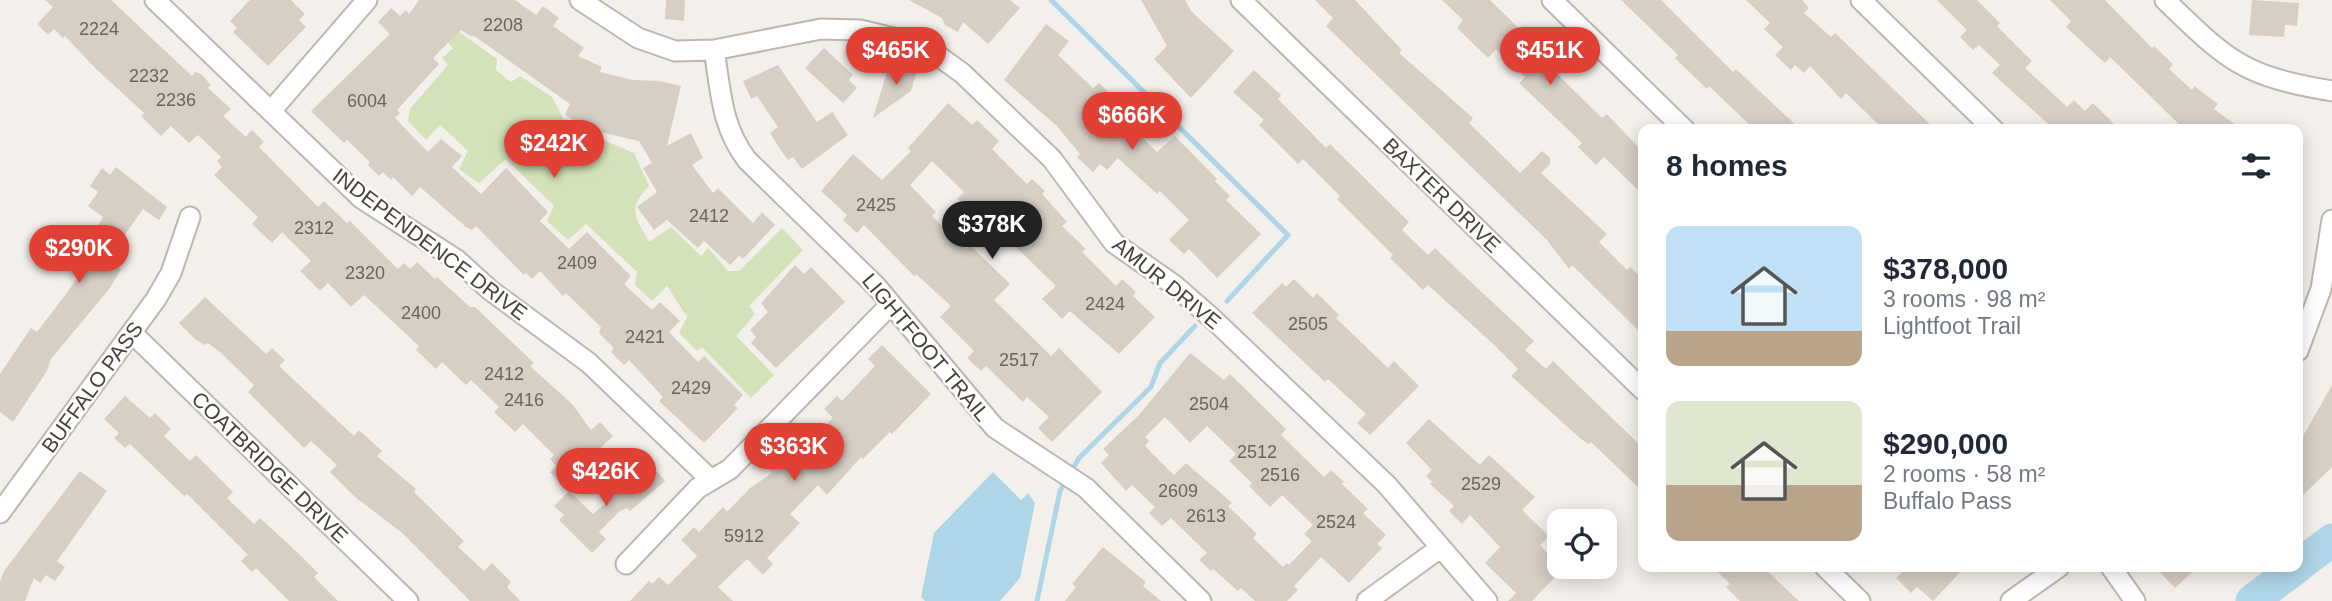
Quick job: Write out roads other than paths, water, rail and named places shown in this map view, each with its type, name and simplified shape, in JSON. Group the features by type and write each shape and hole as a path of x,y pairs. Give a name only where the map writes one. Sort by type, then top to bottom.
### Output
{"street":[{"name":"INDEPENDENCE DRIVE","path":"155,0 361,198 388,218 457,260 490,290 589,363 711,480"},
{"path":"271,111 368,0"},
{"name":"AMUR DRIVE","path":"580,0 638,38 675,51 714,50 821,29 860,30 906,41 937,55 962,73 1052,159 1114,243 1174,285 1214,320 1387,485 1487,601"},
{"name":"BAXTER DRIVE","path":"1241,0 1638,385"},
{"path":"1552,0 1679,124"},
{"path":"1861,0 1988,124"},
{"path":"2165,0 2235,64 2282,83 2332,91"},
{"name":"LIGHTFOOT TRAIL","path":"714,50 726,125 732,140 747,160 891,304 995,428 1086,488 1201,601"},
{"name":"BUFFALO PASS","path":"0,513 171,274 190,217"},
{"path":"2303,338 2321,289 2332,220"},
{"path":"626,564 698,488 730,469 891,304"},
{"name":"COATBRIDGE DRIVE","path":"132,332 408,601"},
{"path":"1367,601 1440,548"},
{"path":"1830,572 1860,601"},
{"path":"2011,601 2052,572"},
{"path":"2115,572 2135,601"}],"water":[{"path":"993,472 1021,500 1028,493 1035,503 1020,578 1000,601 925,601 921,597 934,533"}],"waterway":[{"path":"1051,0 1288,235 1227,301"},
{"path":"1037,601 1060,491 1079,458 1151,387 1160,363 1195,326"},
{"path":"2303,562 2332,540"},
{"path":"2252,601 2290,572"}]}
